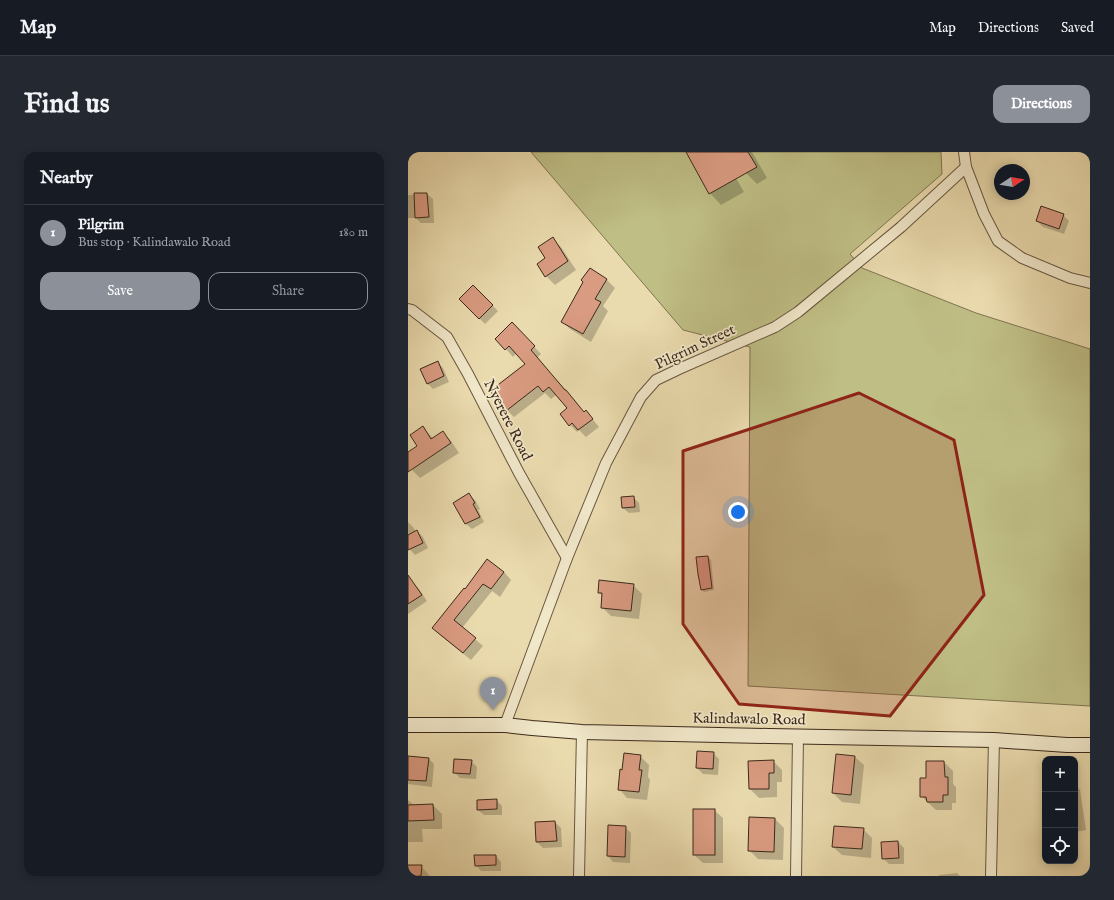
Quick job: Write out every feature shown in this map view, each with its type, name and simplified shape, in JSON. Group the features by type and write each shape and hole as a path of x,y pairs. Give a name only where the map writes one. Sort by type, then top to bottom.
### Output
{"street":[{"path":"964,152 966,167 984,214 998,240 1022,258 1070,278 1090,284"},
{"name":"Pilgrim Street","path":"505,724 567,558 606,462 641,397 656,380 775,327 798,312 901,227 966,167"},
{"name":"Nyerere Road","path":"408,308 447,337 468,374 519,473 567,558"},
{"name":"Kalindawalo Road","path":"408,725 505,724 582,732 994,740 1090,745"},
{"path":"579,876 582,732"},
{"path":"796,876 798,737"},
{"path":"991,876 994,740"}],"highlighted area":[{"path":"859,393 954,440 984,595 890,716 739,704 683,624 683,451"}],"shaded area":[{"path":"531,152 941,152 942,174 850,254 862,268 976,313 1090,349 1090,706 748,686 750,347 683,330"}],"building":[{"path":"686,152 748,152 757,167 709,194"},
{"path":"414,193 427,193 429,217 415,218"},
{"path":"1041,206 1064,214 1059,229 1036,221"},
{"path":"553,237 568,261 545,277 537,264 545,258 538,247"},
{"path":"590,268 607,279 595,299 601,302 583,334 561,322 583,282 581,280"},
{"path":"473,285 493,305 479,319 459,299"},
{"path":"512,322 535,346 531,350 584,412 586,410 593,419 578,430 572,423 569,426 560,414 567,408 549,387 543,392 538,386 506,411 490,391 525,364 509,346 505,350 495,339"},
{"path":"438,361 444,376 427,384 420,369"},
{"path":"423,426 431,439 443,431 451,443 408,472 408,452 417,446 410,435"},
{"path":"469,493 475,503 473,504 480,517 465,524 453,503"},
{"path":"634,496 635,507 622,508 621,497"},
{"path":"417,530 423,543 408,550 408,535"},
{"path":"708,556 712,588 701,590 696,557"},
{"path":"487,559 504,572 491,589 483,584 454,620 476,638 463,653 432,628 464,588 465,589"},
{"path":"408,575 422,595 408,604"},
{"path":"599,580 634,584 631,611 601,608 602,593 598,593"},
{"path":"697,751 714,752 713,769 696,768"},
{"path":"624,753 641,755 639,770 642,770 639,792 618,790 620,769 622,770"},
{"path":"836,754 855,756 851,795 832,793"},
{"path":"408,756 429,758 426,781 408,780"},
{"path":"454,759 472,760 470,774 453,773"},
{"path":"774,760 774,773 769,773 769,789 749,789 748,761"},
{"path":"926,761 944,761 945,777 948,777 948,795 943,795 943,802 927,802 926,797 920,797 920,778 926,778"},
{"path":"497,799 497,809 477,810 477,800"},
{"path":"433,804 434,820 408,821 408,805"},
{"path":"693,809 715,809 715,855 693,855"},
{"path":"749,817 775,818 774,852 748,851"},
{"path":"555,821 557,841 536,842 535,822"},
{"path":"608,825 626,826 625,857 607,856"},
{"path":"834,826 864,828 862,849 832,847"},
{"path":"898,841 899,858 882,859 881,842"},
{"path":"474,855 496,855 496,865 475,866"},
{"path":"408,865 422,865 421,876 408,876"}],"place":[{"name":"Pilgrim","path":"493,710"}]}
